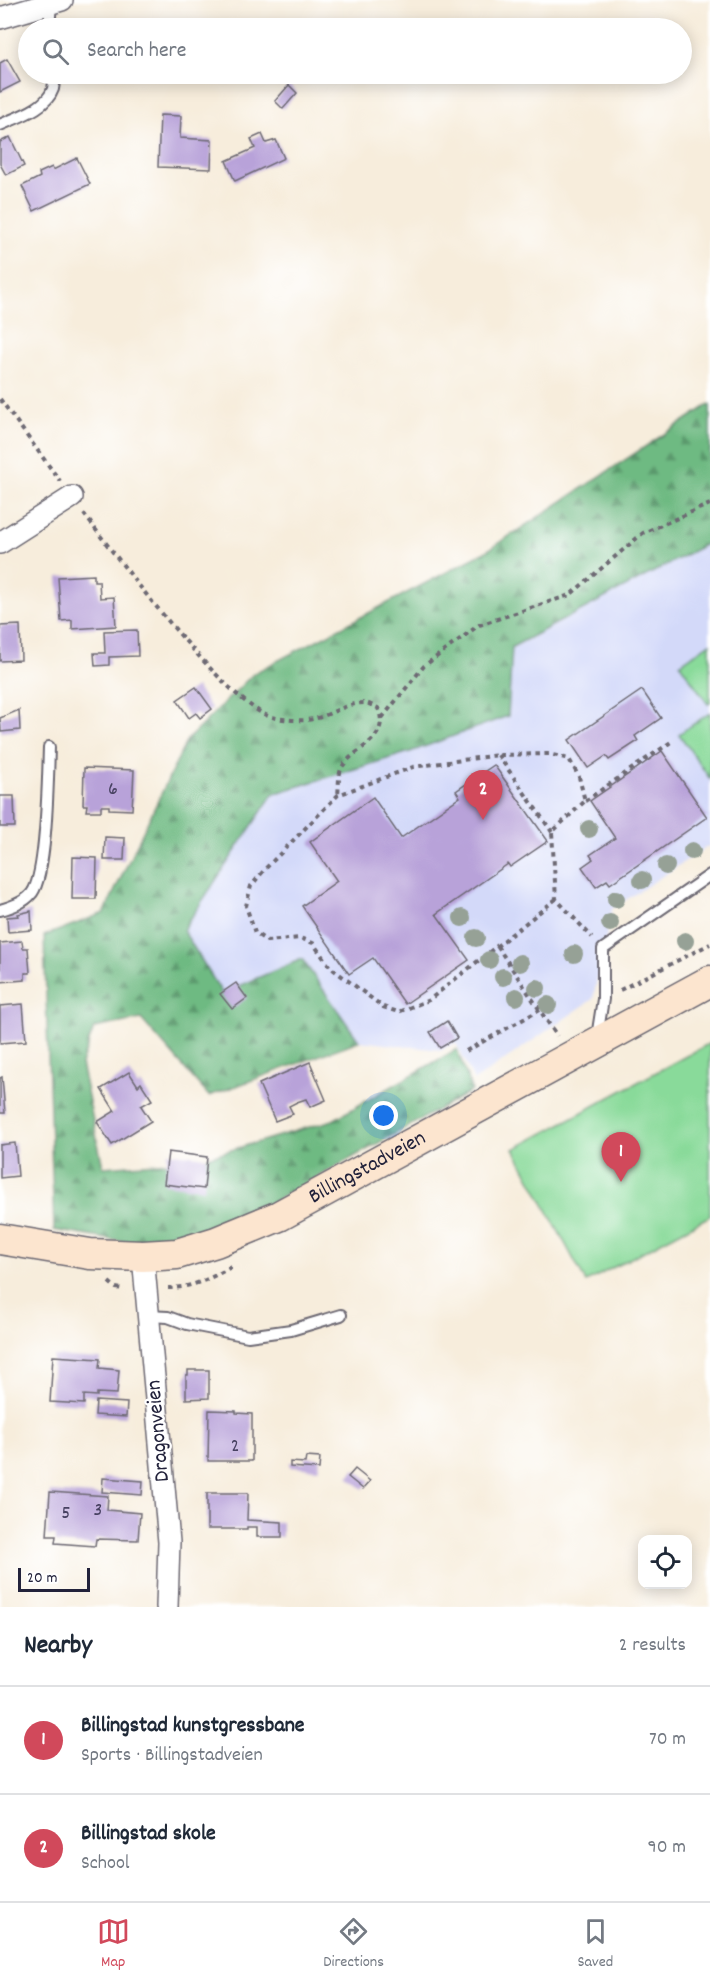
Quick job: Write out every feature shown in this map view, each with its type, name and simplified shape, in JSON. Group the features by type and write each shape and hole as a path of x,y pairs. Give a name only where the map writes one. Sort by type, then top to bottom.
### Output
{"main road":[{"name":"Billingstadveien","path":"0,1239 90,1254 143,1256 177,1254 216,1242 279,1216 710,981"}],"street":[{"path":"0,18 56,2"},
{"path":"0,543 72,497"},
{"name":"Dragonveien","path":"143,1256 168,1542 167,1607"}],"lane":[{"path":"52,18 56,2"},
{"path":"0,125 37,107 48,97 54,84"},
{"path":"0,910 13,907 27,898 34,891 38,878 47,806 49,747"},
{"path":"596,1042 603,999 603,949 710,874"},
{"path":"148,1316 168,1317 187,1324 248,1336 291,1330 341,1315"}],"path":[{"path":"0,399 126,570 201,658 247,704 266,716 282,719 315,719 366,703 378,708 382,718"},
{"path":"338,795 341,768 379,733 382,718 424,666 479,625 570,595 643,533 710,504"},
{"path":"552,832 585,801 671,742"},
{"path":"556,899 429,1000 399,1012 383,1007 330,968 313,944 300,938 267,941 255,933 246,906 251,886 338,795 413,767 498,755 549,754 569,759 579,777 585,801"},
{"path":"498,755 552,832 556,899 603,949"},
{"path":"497,946 560,1042"},
{"path":"466,1051 540,1010"}],"shaded area":[{"path":"708,543 710,545 710,845 612,909 593,999 474,1081 456,1043 440,1050 359,1041 302,959 222,993 183,930 273,794 410,752 512,648"}],"green space":[{"path":"710,404 710,543 512,647 508,716 410,752 273,794 183,930 222,993 302,959 359,1041 209,1096 141,1019 94,1028 81,1064 103,1167 197,1160 333,1120 457,1049 472,1091 262,1208 213,1230 172,1240 137,1244 54,1230 44,936 104,913 187,740 254,673 485,552"},
{"path":"710,643 710,703 708,704 680,664"},
{"path":"710,713 710,779 679,734"},
{"path":"710,1043 710,1216 586,1282 514,1149"}],"building":[{"path":"7,59 18,78 18,83 0,92 0,63"},
{"path":"289,85 297,93 283,109 275,101"},
{"path":"160,115 181,116 180,138 212,140 211,169 158,167"},
{"path":"262,134 266,143 276,140 284,158 235,181 226,161 255,148 251,139"},
{"path":"10,137 24,166 6,175 0,164 0,142"},
{"path":"77,158 90,184 34,211 22,186 40,177 39,173 52,167 53,170"},
{"path":"94,575 94,581 99,581 100,598 114,597 116,626 72,629 72,620 61,621 58,577"},
{"path":"20,625 21,660 0,661 0,626"},
{"path":"137,630 138,656 109,657 109,665 95,666 94,653 105,653 104,631"},
{"path":"196,687 212,709 200,718 196,713 189,718 177,700"},
{"path":"642,690 661,718 635,736 638,741 609,760 606,756 588,768 569,740"},
{"path":"19,710 20,730 1,732 0,718"},
{"path":"662,751 707,817 610,884 607,880 596,887 582,867 593,859 590,855 615,838 590,801"},
{"path":"494,765 548,841 510,867 508,864 436,914 469,960 405,1004 373,958 349,974 302,906 337,881 310,842 373,797 401,838 460,797 456,791"},
{"path":"84,768 134,770 132,810 109,809 109,806 101,806 101,811 86,811 87,805 83,805"},
{"path":"0,796 14,796 15,827 0,827"},
{"path":"105,837 125,838 124,860 104,860"},
{"path":"73,857 97,858 96,899 72,899"},
{"path":"31,911 32,930 8,932 7,917 19,916 18,914"},
{"path":"22,941 23,948 28,948 30,973 25,973 25,980 0,982 0,943"},
{"path":"236,983 247,998 232,1009 220,994"},
{"path":"23,1004 26,1041 0,1043 0,1006"},
{"path":"447,1021 457,1038 440,1048 430,1032"},
{"path":"310,1062 326,1100 310,1107 306,1099 297,1102 289,1106 293,1114 275,1121 259,1084"},
{"path":"129,1072 138,1086 141,1083 152,1100 141,1106 151,1121 112,1145 97,1122 115,1111 101,1089"},
{"path":"2,1077 5,1113 0,1113 0,1078"},
{"path":"15,1143 18,1176 0,1178 0,1145"},
{"path":"168,1152 207,1157 204,1189 164,1184"},
{"path":"53,1356 100,1359 99,1368 119,1370 117,1394 84,1395 84,1404 50,1402"},
{"path":"188,1370 209,1370 209,1398 186,1399"},
{"path":"96,1401 127,1403 126,1417 95,1415"},
{"path":"209,1410 252,1414 252,1461 208,1461"},
{"path":"306,1457 320,1458 319,1469 290,1467 290,1462 305,1463"},
{"path":"355,1469 370,1481 363,1489 348,1477"},
{"path":"103,1478 143,1481 142,1495 102,1492"},
{"path":"50,1492 108,1496 107,1510 140,1513 138,1540 96,1539 95,1546 55,1543 56,1536 47,1536"},
{"path":"207,1493 248,1493 247,1520 282,1522 282,1537 257,1537 257,1527 207,1529"}],"place":[{"name":"Billingstad skole","path":"483,820"},
{"name":"Billingstad kunstgressbane","path":"621,1182"}]}
